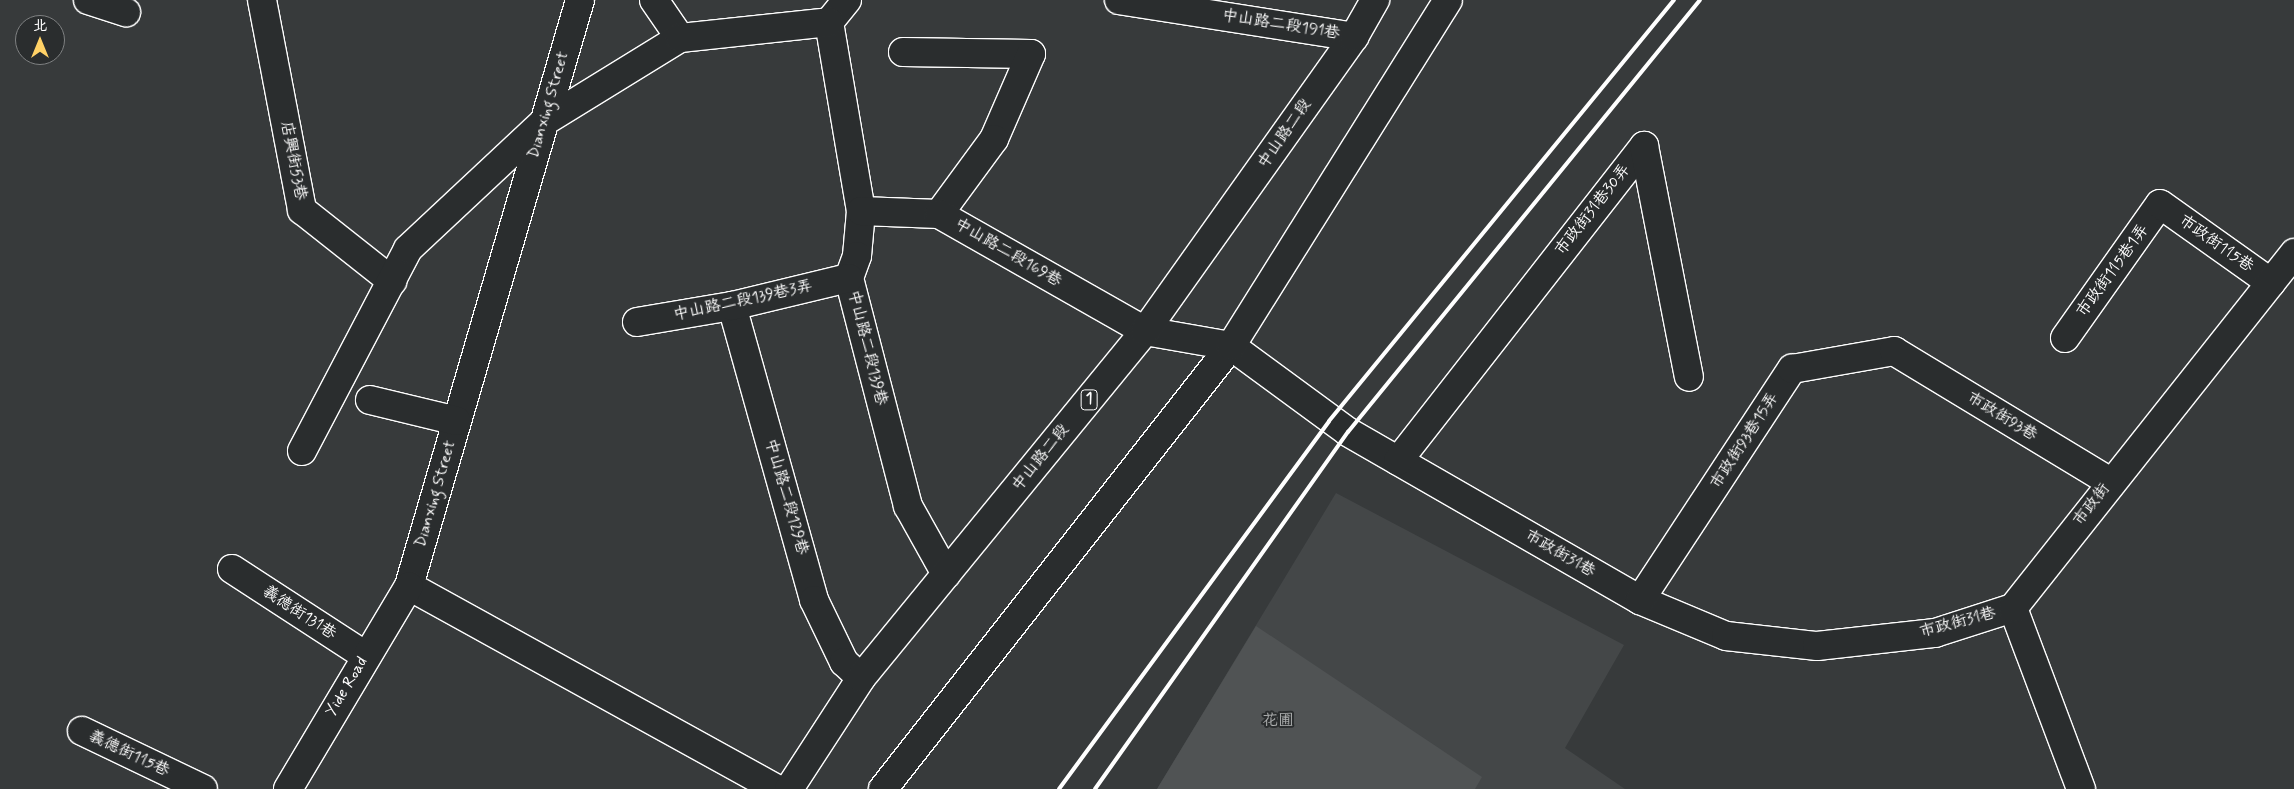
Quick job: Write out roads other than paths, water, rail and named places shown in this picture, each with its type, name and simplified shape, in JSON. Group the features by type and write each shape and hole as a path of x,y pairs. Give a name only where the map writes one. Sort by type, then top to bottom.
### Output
{"main road":[{"path":"88,0 126,12"},
{"name":"店興街53巷","path":"262,0 302,210 392,281"},
{"name":"Dianxing Street","path":"409,586 580,0"},
{"path":"654,0 680,38"},
{"path":"302,450 408,249 545,121 680,38 829,22 847,0"},
{"name":"中山路二段191巷","path":"1119,0 1354,37"},
{"name":"中山路二段","path":"789,789 861,678 1145,331 1354,37 1375,0"},
{"path":"883,789 1231,346 1448,0"},
{"name":"中山路二段139巷","path":"829,22 861,211 857,256 849,278 908,506 946,574"},
{"path":"903,52 1031,54 994,139 939,214"},
{"name":"市政街31巷30弄","path":"1398,461 1644,146 1689,377"},
{"name":"市政街115巷","path":"2160,204 2271,283"},
{"name":"市政街115巷1弄","path":"2065,338 2160,204"},
{"name":"中山路二段169巷","path":"861,211 939,214 1145,331"},
{"name":"市政街","path":"2013,608 2110,482 2294,253"},
{"name":"中山路二段139巷3弄","path":"637,322 732,306 849,278"},
{"name":"中山路二段129巷","path":"732,306 814,600 844,662 861,678"},
{"name":"市政街31巷","path":"1145,331 1231,346 1329,421 1640,600 1726,636 1817,646 1936,633 2013,608"},
{"name":"市政街93巷","path":"1894,351 2110,482"},
{"name":"市政街93巷15弄","path":"1640,600 1792,369 1894,351"},
{"path":"370,400 457,421"},
{"name":"義德街131巷","path":"232,569 366,656"},
{"path":"409,586 776,789"},
{"name":"Yide Road","path":"288,789 409,586"},
{"path":"2013,608 2081,789"},
{"name":"義德街115巷","path":"82,731 203,789"}],"railway":[{"path":"1059,789 1329,421 1674,0"},
{"path":"1095,789 1348,432 1700,0"}],"park label":[{"name":"花圃","path":"1278,721"}]}
